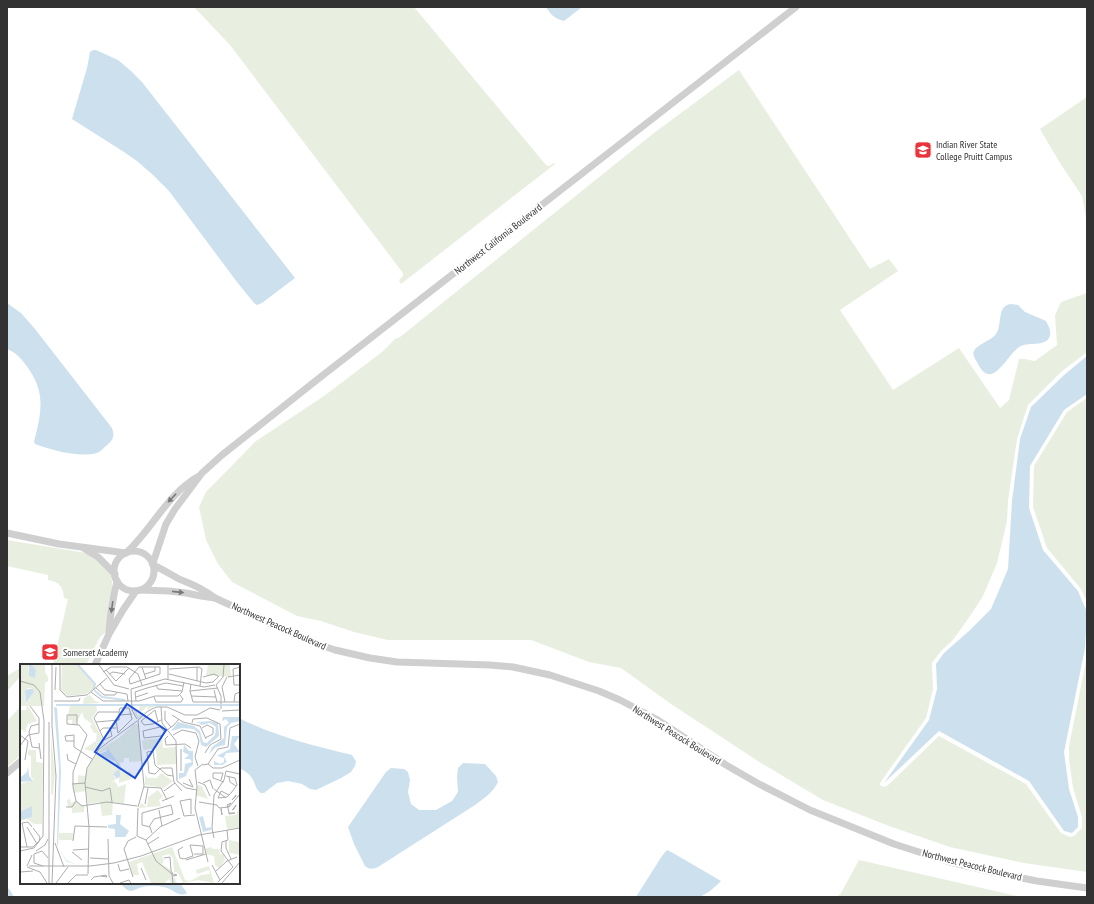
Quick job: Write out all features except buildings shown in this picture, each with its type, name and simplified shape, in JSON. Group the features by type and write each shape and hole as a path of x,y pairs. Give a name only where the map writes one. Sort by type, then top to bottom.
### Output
{"street":[{"name":"Northwest California Boulevard","path":"153,564 166,524 174,509 202,474 222,455 796,7"},
{"name":"Northwest California Boulevard","path":"126,553 137,544 171,499 190,481 202,474"},
{"path":"7,532 59,544 126,553"},
{"path":"83,548 98,557 121,585 125,588 137,591"},
{"path":"95,664 122,610 137,591 144,588 152,581 154,570 153,564 145,554 133,551 126,553 120,557 117,562 115,568 116,578 109,634"},
{"name":"Northwest Peacock Boulevard","path":"153,564 177,578 207,591 215,598 306,640 335,650 396,662 513,667 550,675 599,691 648,714 726,765 772,791 810,810 894,844 950,862 1001,874 1087,888"},
{"name":"Northwest Peacock Boulevard","path":"137,591 169,591 215,598"},
{"path":"7,773 20,762"}],"green space":[{"path":"194,7 414,7 546,165 549,166 554,163 555,164 401,284 399,280 403,276 403,273 230,45"},
{"path":"739,70 870,269 889,259 898,271 840,310 893,390 959,348 1000,408 1009,400 1019,359 1035,361 1057,345 1055,315 1061,302 1087,293 1087,352 1061,372 1028,405 1017,439 1008,501 1007,521 997,563 983,596 970,616 953,640 941,651 932,663 933,689 926,718 880,785 883,787 887,786 939,736 1026,784 1061,833 1070,837 1074,836 1082,828 1082,817 1073,788 1069,759 1069,746 1087,656 1087,872 1024,863 950,847 889,826 823,800 761,763 671,704 621,668 589,662 531,640 388,640 354,632 321,621 297,616 232,582 218,564 206,540 199,507 206,492 256,441 324,396 382,352 395,339 400,337 654,133"},
{"path":"1087,97 1087,223 1082,196 1040,129"},
{"path":"1087,398 1087,602 1081,589 1047,548 1033,507 1034,466 1067,412"},
{"path":"7,540 86,553 110,573 112,581 112,598 106,632 100,637 86,664 53,664 68,599 64,598 62,588 55,582 48,580 48,575 7,566"},
{"path":"20,668 20,677 7,691 7,676"},
{"path":"20,707 20,756 7,767 7,721"},
{"path":"859,860 1021,897 837,897 841,893"}],"water":[{"path":"546,7 582,7 564,21 553,16"},
{"path":"93,50 118,60 142,82 295,278 262,303 257,305 254,303 169,191 137,161 72,119 87,68 90,52"},
{"path":"7,303 21,313 35,329 112,428 112,440 100,452 84,455 67,453 35,444 34,442 40,411 39,393 37,384 26,365 18,356 7,349"},
{"path":"1006,305 1018,305 1025,312 1046,321 1050,329 1049,339 1042,343 1021,346 1015,350 999,369 994,373 988,374 983,371 973,352 978,346 991,339 996,334 1003,308"},
{"path":"1087,356 1087,394 1064,410 1030,466 1029,508 1043,550 1078,591 1087,612 1085,648 1064,752 1069,789 1078,817 1078,827 1072,833 1064,831 1029,781 939,731 884,783 929,720 937,689 936,664 944,653 991,609 1008,569 1012,501 1020,439 1031,407 1064,375"},
{"path":"240,718 280,735 352,755 356,761 351,772 316,790 310,789 302,784 288,781 277,783 264,793 261,793 257,789 250,775 240,769"},
{"path":"463,763 485,764 496,776 498,782 491,792 475,805 378,867 372,869 365,866 354,844 348,827 386,772 391,768 404,769 408,772 410,780 408,792 411,804 419,810 436,810 452,801 458,792 458,768"},
{"path":"667,850 721,881 710,891 700,897 636,897"},
{"path":"121,884 181,884 187,893 182,895 160,886 142,887 130,891"}],"waterway":[{"path":"7,892 10,897"}],"place":[{"name":"Indian River State College Pruitt Campus","path":"923,150"},
{"name":"Somerset Academy","path":"50,652"}]}
